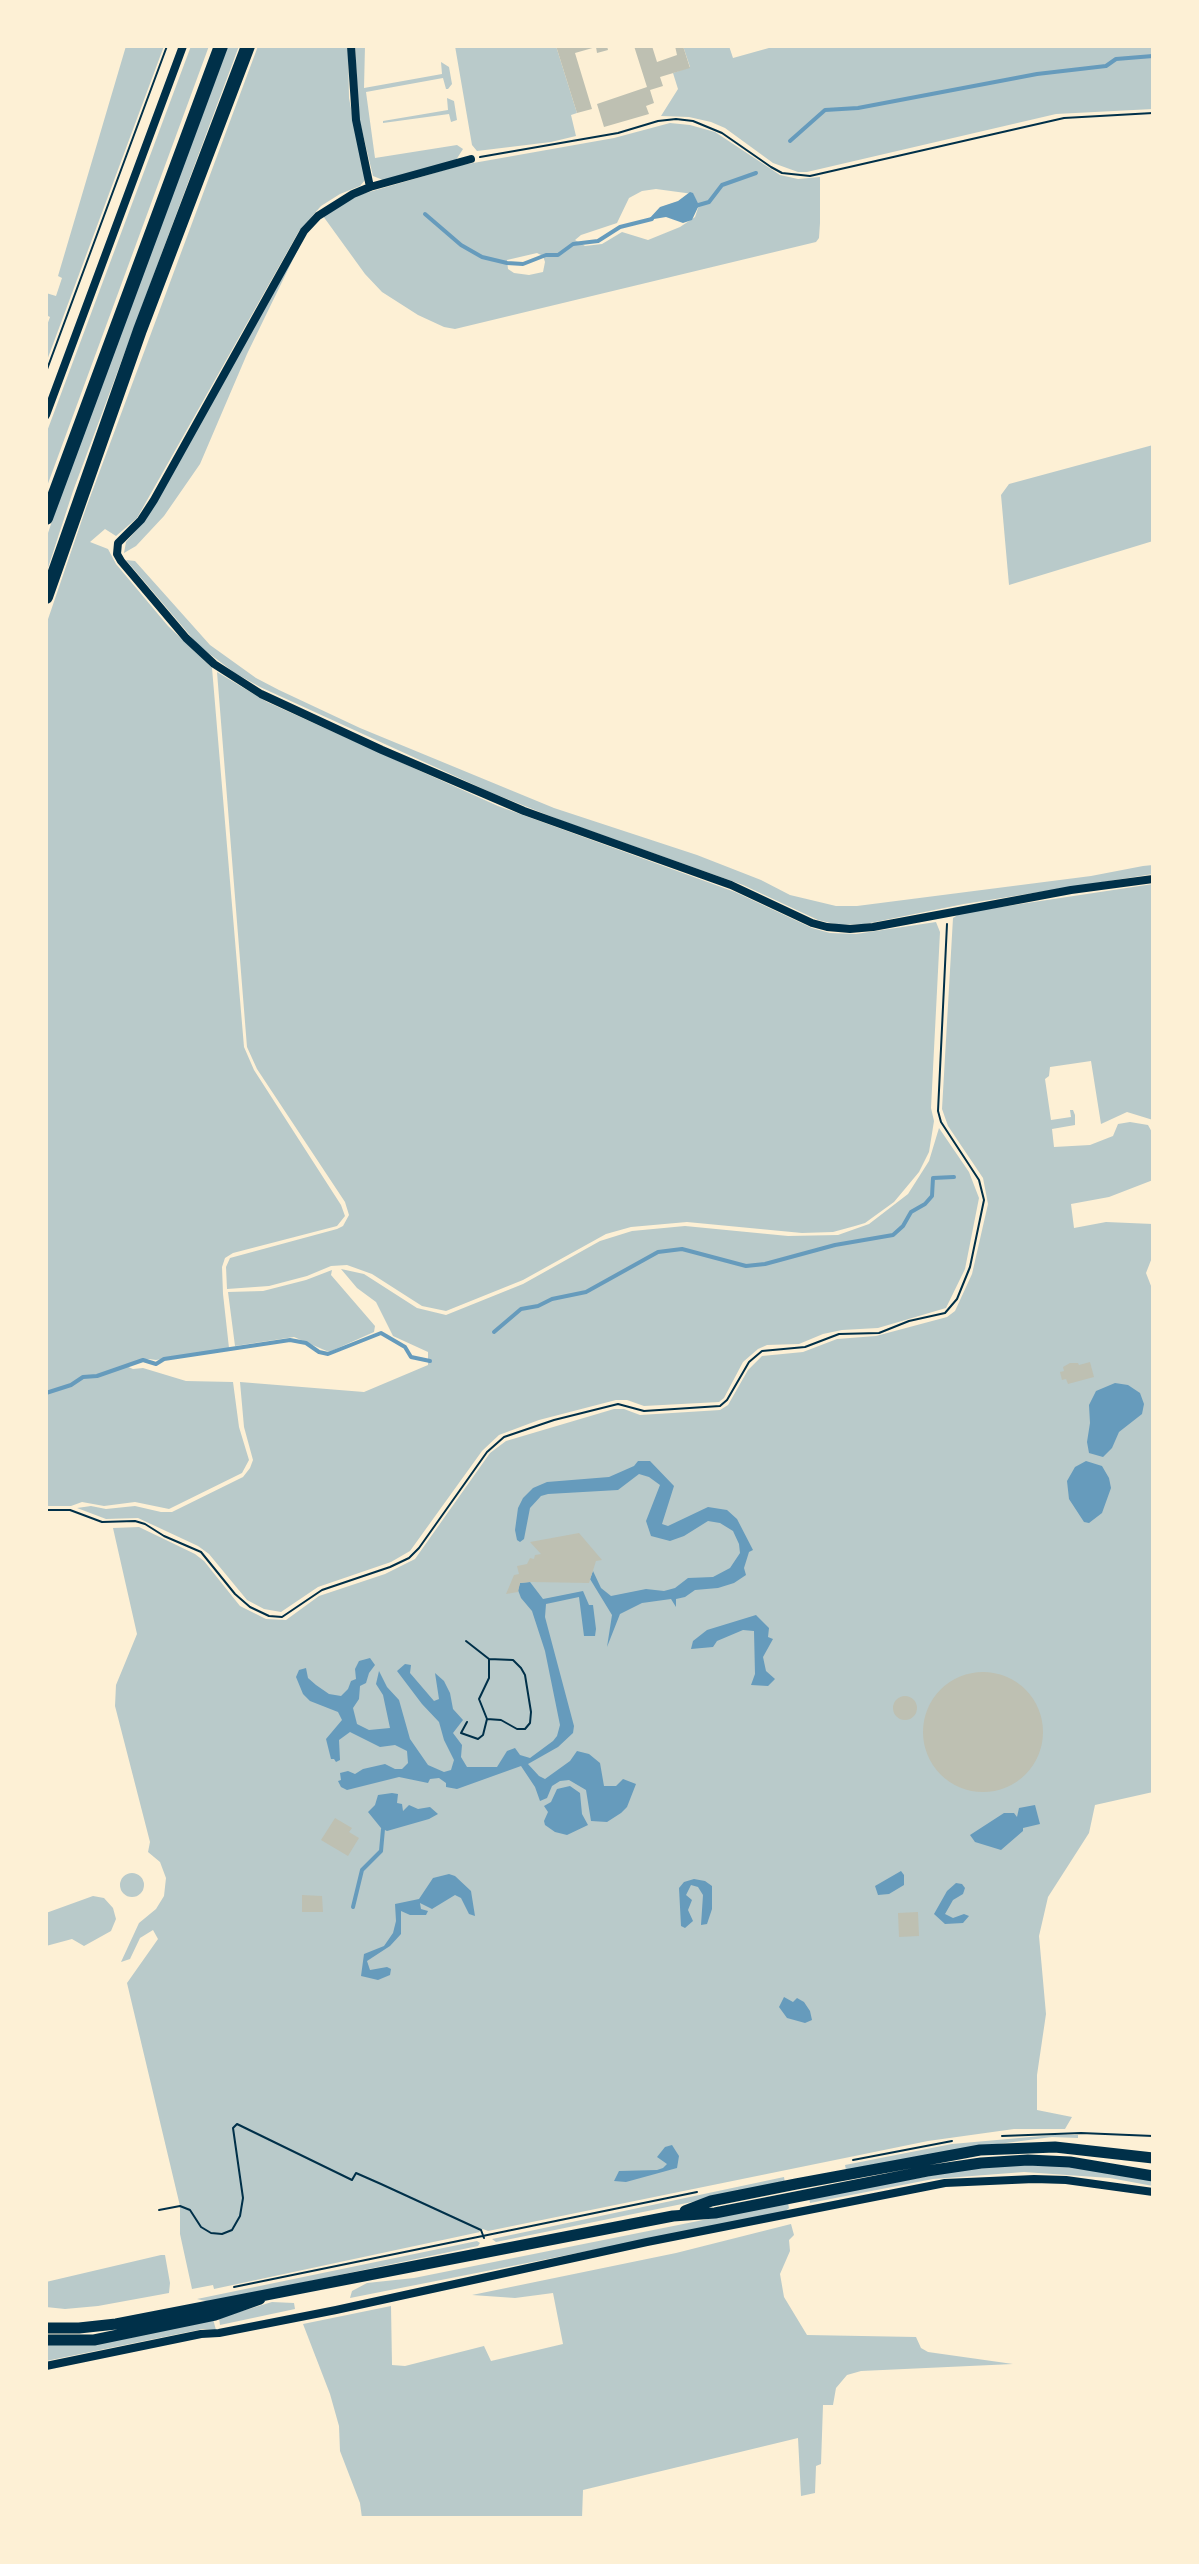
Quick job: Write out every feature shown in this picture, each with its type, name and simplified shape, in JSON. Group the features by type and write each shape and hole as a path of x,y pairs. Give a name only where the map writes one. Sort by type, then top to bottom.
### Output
{"highway":[{"path":"46,518 221,46"},
{"path":"46,597 140,330 248,46"}],"main road":[{"path":"46,2340 94,2340 185,2322 269,2296 673,2216 715,2213 797,2190 980,2150 1055,2147 1153,2158"},
{"path":"797,2190 997,2161 1070,2162 1153,2176"},
{"path":"46,2328 116,2324 247,2297 269,2296"}],"street":[{"path":"46,415 183,46"},
{"path":"351,46 356,120 370,187"},
{"path":"471,159 370,187 337,202 304,231 154,500 141,520 121,539 117,549 121,561 186,638 228,674 275,701 487,796 731,885 819,925 859,929 1071,890 1153,879"},
{"path":"46,2366 336,2310 632,2245 945,2183 1002,2179 1066,2180 1153,2192"},
{"path":"797,2190 801,2212"}],"path":[{"path":"46,372 167,46"},
{"path":"471,159 618,133 676,119 693,121 722,133 782,173 810,176 1064,118 1153,113"},
{"path":"46,1510 70,1510 102,1522 140,1522 199,1550 246,1604 269,1616 282,1617 322,1590 409,1558 487,1452 504,1437 554,1420 618,1404 644,1411 720,1406 727,1400 749,1362 762,1351 805,1347 839,1334 879,1333 949,1311 970,1267 984,1200 979,1180 941,1122 938,1111 948,913"},
{"path":"466,1641 489,1659 508,1659 518,1663 525,1675 530,1723 523,1730 501,1720 487,1719"},
{"path":"467,1722 461,1733 478,1739 483,1735 487,1719 479,1699 489,1678 489,1659"},
{"path":"159,2210 180,2206 190,2210 201,2227 211,2233 222,2234 232,2230 240,2216 243,2198 233,2128 237,2124 352,2180 356,2173 481,2230 487,2253"},
{"path":"997,2136 1081,2133 1153,2136"},
{"path":"853,2160 952,2141"},
{"path":"225,2289 700,2192"}],"shaded area":[{"path":"126,46 164,46 46,363 46,328 50,317 46,315 46,293 56,296 62,278 58,276"},
{"path":"191,46 209,46 46,489 46,434"},
{"path":"228,46 239,46 73,491 46,574 46,539 60,497"},
{"path":"258,46 348,46 349,98 365,180 360,186 321,206 299,231 137,518 116,536 105,529 90,542 108,549 116,564 168,626 212,668 244,1047 254,1070 341,1205 345,1216 337,1226 233,1253 225,1258 222,1267 223,1294 229,1348 149,1359 126,1366 186,1381 233,1382 239,1427 249,1460 242,1473 169,1509 135,1502 104,1506 82,1502 71,1506 46,1506 46,625 86,508"},
{"path":"355,46 365,46 364,88 442,74 441,62 449,67 452,84 448,89 443,78 366,92 375,158 457,145 463,149 456,160 383,180 373,176 359,118"},
{"path":"455,46 556,46 577,113 571,115 576,136 477,151 472,145"},
{"path":"683,46 729,46 733,58 776,46 1153,46 1153,109 1056,114 798,172 773,163 725,128 711,122 661,116 678,89 673,73 690,67"},
{"path":"447,98 454,101 457,120 451,122 449,114 383,123 448,110"},
{"path":"670,123 690,125 715,132 780,175 798,179 820,177 819,238 816,242 455,329 418,315 382,292 323,216 359,195 462,165 614,138","holes":["656,189 693,194 699,205 695,217 648,240 622,232 602,244 585,246 575,240 617,223 629,198 642,191","537,253 543,256 545,262 543,272 529,275 508,269 507,260"]},
{"path":"299,247 247,354 200,464 164,516 136,546 124,553 126,542 146,519"},
{"path":"1153,445 1153,541 1009,585 1001,495 1009,484"},
{"path":"126,560 135,561 210,645 256,678 279,690 360,728 554,808 697,855 790,895 836,906 857,906 1091,876 1143,866 1153,865 1153,874 964,904 865,924 839,925 818,920 743,885 492,793 260,687 199,646"},
{"path":"217,672 267,702 498,806 735,892 812,928 830,933 856,934 936,922 940,932 931,1108 934,1121 929,1152 919,1172 894,1202 865,1223 855,1226 833,1232 802,1233 687,1222 631,1227 606,1234 523,1280 446,1311 422,1306 372,1274 347,1265 331,1266 269,1286 227,1289 226,1267 230,1258 337,1229 343,1226 349,1215 345,1202 257,1069 247,1047"},
{"path":"1153,884 1153,1120 1127,1112 1101,1124 1091,1061 1050,1067 1049,1076 1045,1079 1051,1120 1071,1117 1070,1110 1075,1115 1075,1125 1052,1129 1054,1147 1090,1145 1113,1136 1118,1124 1130,1122 1148,1125 1153,1134 1153,1180 1109,1197 1071,1204 1074,1228 1106,1222 1153,1224 1153,1255 1146,1273 1153,1291 1153,1792 1095,1805 1089,1833 1048,1897 1039,1936 1046,2014 1037,2075 1037,2110 1072,2117 1065,2129 1014,2129 928,2141 488,2231 483,2229 214,2289 213,2285 192,2289 180,2234 180,2206 127,1983 158,1939 153,1930 140,1938 130,1959 121,1962 139,1923 156,1909 164,1896 166,1878 160,1862 148,1852 150,1842 115,1706 116,1685 137,1634 113,1528 139,1527 195,1554 240,1606 266,1619 286,1620 319,1596 385,1574 415,1559 490,1453 506,1441 614,1409 640,1415 720,1410 728,1405 748,1370 762,1356 803,1352 837,1339 876,1336 947,1317 955,1311 972,1274 988,1204 983,1178 948,1126 942,1109 953,918 961,913"},
{"path":"939,1128 969,1172 979,1198 965,1269 946,1308 878,1328 842,1330 799,1344 767,1345 743,1362 719,1402 644,1406 616,1400 539,1420 499,1435 482,1451 410,1551 391,1562 318,1587 281,1612 264,1609 247,1600 209,1554 198,1546 138,1518 106,1519 77,1508 135,1506 172,1512 243,1477 253,1460 244,1427 240,1382 364,1392 428,1365 428,1352 393,1336 376,1302 357,1288 341,1269 364,1274 417,1308 446,1315 523,1284 600,1241 632,1231 685,1226 788,1236 838,1235 869,1224 908,1194 929,1161"},
{"path":"332,1270 331,1275 375,1326 374,1332 329,1352 294,1337 235,1346 228,1292 263,1291"},
{"path":"132,1873 141,1876 144,1885 141,1894 132,1897 123,1894 120,1885 123,1876"},
{"path":"93,1896 104,1898 113,1908 116,1919 111,1931 84,1946 72,1939 46,1946 46,1913"},
{"path":"1078,2135 1078,2138 1052,2137 967,2148 846,2170 845,2165 952,2144"},
{"path":"1053,2164 1153,2180 1153,2186 1110,2178 1024,2172 933,2179 810,2203 809,2198 979,2167"},
{"path":"784,2177 785,2183 496,2242 492,2239"},
{"path":"788,2203 789,2208 785,2212 350,2298 352,2291 367,2283 414,2278"},
{"path":"791,2224 794,2235 789,2240 790,2251 780,2274 784,2297 807,2335 916,2337 921,2348 928,2352 1013,2364 861,2371 847,2375 836,2388 833,2405 823,2405 821,2464 816,2466 815,2493 801,2496 798,2438 583,2490 582,2518 362,2518 360,2503 340,2451 339,2426 330,2394 303,2324 391,2306 392,2365 405,2366 484,2346 491,2361 563,2344 553,2293 515,2298 472,2295 676,2253"},
{"path":"477,2241 480,2243 478,2246 210,2302 197,2299"},
{"path":"165,2255 169,2293 98,2306 46,2307 46,2282"},
{"path":"272,2302 294,2303 295,2309 220,2325 219,2318"},
{"path":"213,2319 216,2330 203,2329 46,2361 46,2345"}],"water":[{"path":"690,192 699,205 692,220 683,223 666,217 648,220 660,207 678,201"},
{"path":"1115,1383 1128,1385 1140,1393 1144,1404 1142,1414 1119,1432 1112,1448 1103,1457 1089,1453 1089,1405 1096,1391"},
{"path":"638,1461 650,1461 674,1486 662,1524 668,1526 708,1507 727,1510 737,1519 753,1550 749,1552 744,1568 746,1575 734,1583 695,1590 676,1599 676,1607 671,1599 642,1603 620,1614 607,1647 612,1615 590,1579 593,1571 601,1588 611,1596 646,1589 664,1591 675,1588 688,1578 713,1577 730,1568 740,1553 733,1531 720,1523 708,1521 670,1541 651,1536 646,1521 660,1485 639,1474 618,1490 541,1496 530,1508 524,1539 520,1542 517,1540 518,1508 533,1488 547,1482 609,1477 634,1466"},
{"path":"1086,1461 1102,1466 1111,1488 1102,1513 1089,1523 1084,1522 1069,1499 1067,1481 1075,1467"},
{"path":"530,1582 543,1599 583,1591 589,1605 593,1605 596,1629 595,1636 584,1636 579,1597 546,1604 545,1617 574,1726 573,1733 558,1747 528,1764 545,1779 570,1761 577,1751 589,1754 600,1763 604,1786 616,1786 623,1779 636,1784 627,1807 607,1822 591,1821 586,1790 569,1780 560,1781 552,1786 547,1798 540,1801 521,1766 457,1789 446,1787 446,1783 439,1778 430,1779 428,1783 399,1777 347,1790 341,1787 338,1781 341,1780 340,1773 348,1771 355,1774 385,1764 402,1769 408,1763 407,1751 395,1745 380,1747 350,1732 339,1740 340,1760 336,1762 331,1759 326,1739 342,1720 338,1712 310,1701 303,1694 296,1677 299,1670 306,1668 308,1678 316,1685 329,1694 341,1696 351,1681 356,1679 355,1669 359,1661 370,1658 375,1665 366,1683 360,1686 359,1699 353,1708 357,1724 369,1730 390,1728 383,1695 376,1684 379,1671 387,1687 399,1700 410,1739 428,1765 444,1772 451,1770 454,1760 439,1722 397,1671 405,1664 411,1665 410,1673 434,1701 439,1699 435,1673 444,1681 453,1709 463,1720 453,1733 462,1745 461,1757 467,1767 497,1767 507,1751 515,1748 520,1755 530,1758 553,1741 560,1725 545,1651 532,1611 518,1590 520,1583"},
{"path":"756,1615 769,1628 768,1637 773,1639 763,1657 766,1671 775,1679 768,1686 751,1685 755,1674 754,1631 743,1630 717,1641 713,1647 691,1649 693,1641 707,1630"},
{"path":"570,1786 580,1793 582,1814 588,1825 567,1835 545,1825 548,1812 544,1806 551,1802 557,1789"},
{"path":"398,1794 397,1803 402,1804 403,1811 409,1805 418,1809 430,1807 438,1814 387,1831 368,1812 375,1805 378,1795"},
{"path":"1035,1805 1040,1824 1023,1828 1001,1850 975,1842 970,1835 1004,1813 1014,1813 1017,1817 1019,1808"},
{"path":"901,1871 904,1885 889,1894 878,1895 875,1886"},
{"path":"449,1874 471,1891 475,1916 469,1914 461,1898 455,1895 432,1909 420,1903 421,1909 428,1911 426,1915 410,1915 401,1911 401,1934 390,1946 367,1961 370,1970 387,1967 391,1969 390,1975 378,1980 361,1976 364,1954 384,1946 393,1933 395,1904 419,1899 433,1878"},
{"path":"694,1879 712,1886 712,1909 707,1924 701,1925 703,1895 698,1887 691,1885 686,1895 692,1900 688,1910 693,1921 685,1928 681,1926 679,1888 684,1882"},
{"path":"956,1883 965,1888 963,1894 953,1900 945,1914 953,1918 964,1914 969,1916 963,1923 945,1924 934,1914 947,1891"},
{"path":"784,1997 793,2002 797,1998 804,2002 812,2020 805,2023 787,2018 779,2007"},
{"path":"672,2145 679,2156 677,2168 626,2182 614,2181 619,2171 663,2168 667,2164 657,2157 665,2147"}],"building":[{"path":"556,46 607,46 608,50 597,53 596,47 575,53 592,109 577,113"},
{"path":"634,46 652,46 657,62 677,55 675,46 683,46 690,68 660,77 663,86 650,90 654,103 646,106 649,114 604,127 597,104 647,87"},
{"path":"1090,1362 1094,1377 1068,1384 1066,1379 1062,1380 1060,1372 1064,1371 1063,1367 1070,1363 1079,1365"},
{"path":"579,1533 602,1560 596,1561 589,1583 520,1583 518,1592 506,1594 514,1575 519,1574 517,1566 527,1564 530,1558 541,1554 530,1542"},
{"path":"983,1672 1006,1677 1025,1690 1038,1709 1043,1732 1038,1755 1025,1774 1006,1787 983,1792 960,1787 941,1774 928,1755 923,1732 928,1709 941,1690 960,1677"},
{"path":"905,1696 914,1699 917,1708 914,1717 905,1720 896,1717 893,1708 896,1699"},
{"path":"335,1818 352,1828 349,1832 359,1838 348,1856 321,1840"},
{"path":"302,1895 322,1896 323,1912 302,1912"},
{"path":"918,1912 919,1936 899,1937 898,1913"}],"waterway":[{"path":"790,141 825,110 858,108 1037,74 1106,66 1116,59 1153,56"},
{"path":"695,206 709,202 722,185 756,173"},
{"path":"425,214 461,245 482,257 523,264 546,255 558,255 573,244 598,241 620,227 652,219"},
{"path":"494,1332 521,1309 586,1292 658,1252 682,1249 746,1266 893,1235 911,1212 932,1196 933,1178 954,1177"},
{"path":"46,1393 71,1385 83,1377 97,1376 143,1360 156,1364 164,1359 290,1340 306,1343 328,1354 381,1333 405,1347 411,1357 430,1361"},
{"path":"353,1907 362,1870 381,1851 383,1829"}]}
